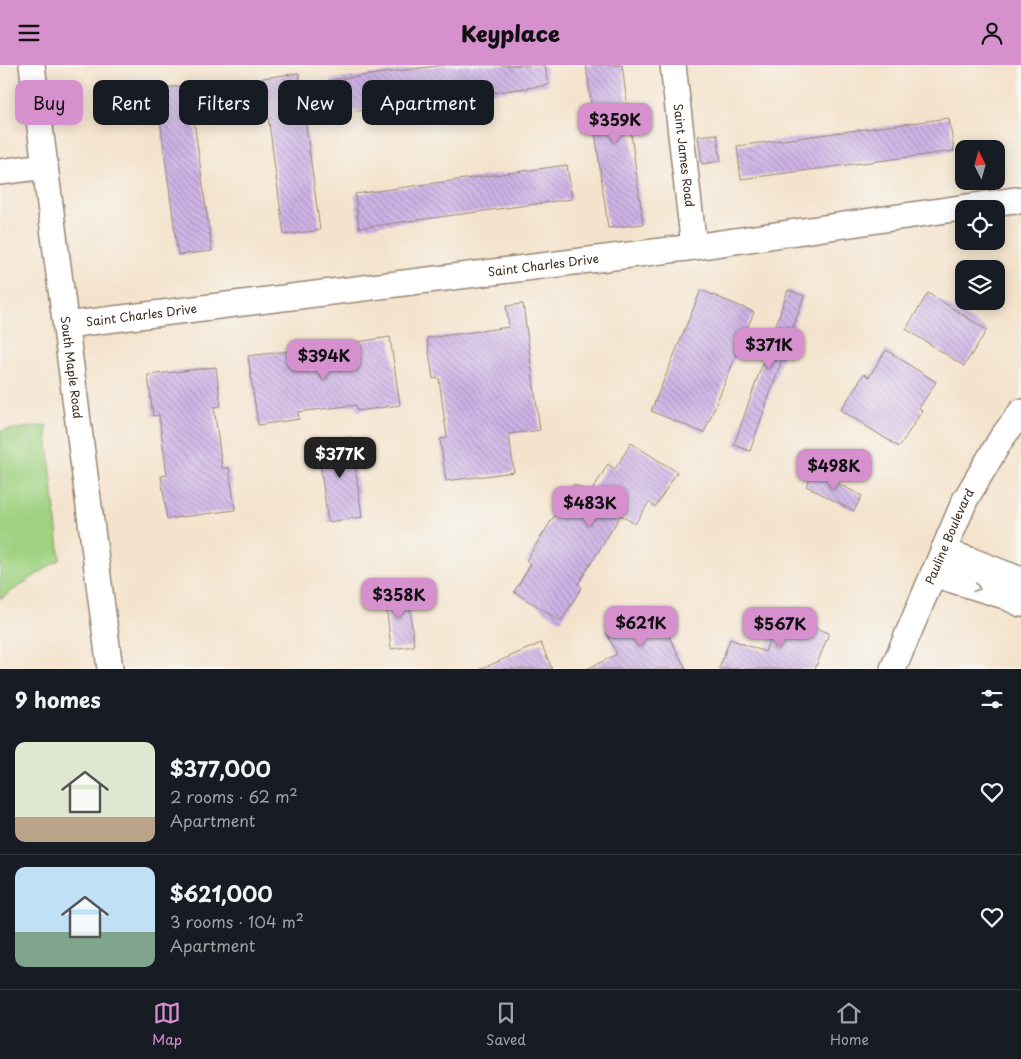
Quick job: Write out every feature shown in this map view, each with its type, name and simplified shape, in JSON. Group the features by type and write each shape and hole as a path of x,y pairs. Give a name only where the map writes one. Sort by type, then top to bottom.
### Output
{"street":[{"name":"South Maple Road","path":"32,65 110,669"},
{"name":"Saint James Road","path":"673,65 690,150 694,247"},
{"path":"0,172 45,166"},
{"name":"Saint Charles Drive","path":"66,325 694,247 1015,200 1021,201"},
{"name":"Pauline Boulevard","path":"893,669 965,500 1001,439 1021,413"},
{"path":"943,551 975,561 1021,580"},
{"path":"933,574 1004,596 1021,604"}],"green space":[{"path":"46,425 60,559 0,599 0,431"}],"building":[{"path":"443,65 545,65 548,85 494,92 494,80 362,80 362,110 352,112 352,80 331,80"},
{"path":"586,65 622,65 643,224 608,228"},
{"path":"299,73 300,80 278,80 278,125 306,125 320,230 284,235 268,115 268,80 263,80 263,78"},
{"path":"179,86 179,125 195,125 212,251 178,255 161,125 169,125 169,87"},
{"path":"949,118 954,151 741,179 737,146"},
{"path":"717,134 721,161 702,164 698,136"},
{"path":"567,165 572,199 359,228 355,194"},
{"path":"701,290 754,312 704,433 651,411"},
{"path":"788,290 804,296 750,451 734,445"},
{"path":"928,293 987,330 964,366 906,329"},
{"path":"523,304 540,430 509,434 514,472 446,481 440,439 447,438 439,378 433,379 427,338 509,327 506,306"},
{"path":"390,337 400,405 357,411 356,405 298,412 299,419 258,425 248,356 290,351 291,358 351,350 350,343"},
{"path":"886,350 936,382 919,408 922,411 899,447 841,410 864,374 869,377"},
{"path":"216,367 221,406 214,407 222,468 229,468 235,510 167,519 161,476 167,475 159,415 153,416 148,375"},
{"path":"351,437 362,517 328,522 317,442"},
{"path":"631,443 677,472 655,507 649,502 635,524 621,515 578,584 582,587 561,621 514,592 531,564 526,561 574,484 590,494 608,464 615,469"},
{"path":"814,471 862,496 854,511 806,486"},
{"path":"408,592 414,646 391,649 385,594"},
{"path":"643,612 655,634 665,629 686,669 587,669 617,654 606,632"},
{"path":"779,615 829,633 815,669 719,669 730,639 765,652"},
{"path":"541,643 552,669 481,669"}]}
